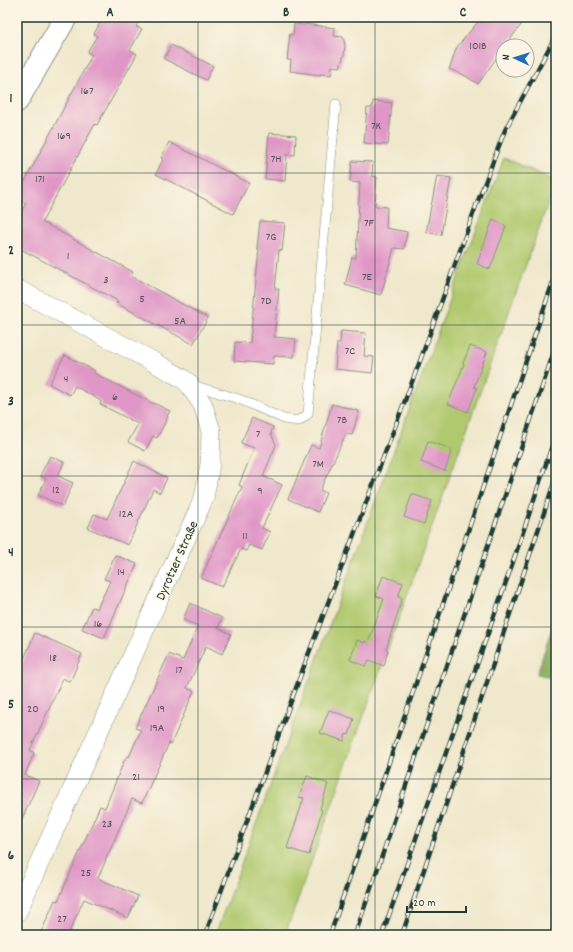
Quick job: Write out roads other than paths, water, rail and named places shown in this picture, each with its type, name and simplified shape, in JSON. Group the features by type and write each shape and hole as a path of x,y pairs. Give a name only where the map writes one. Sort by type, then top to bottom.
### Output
{"street":[{"path":"17,101 66,17"},
{"name":"Dyrotzer Straße","path":"17,289 182,378 189,384 203,405 211,431 210,464 204,498 17,912"}],"lane":[{"path":"189,384 239,399 284,419 299,421 308,414 336,104"}],"railway":[{"path":"205,935 505,130 556,35"},
{"path":"330,935 556,273"},
{"path":"355,935 556,346"},
{"path":"382,935 513,562 556,434"},
{"path":"402,935 556,477"}]}
